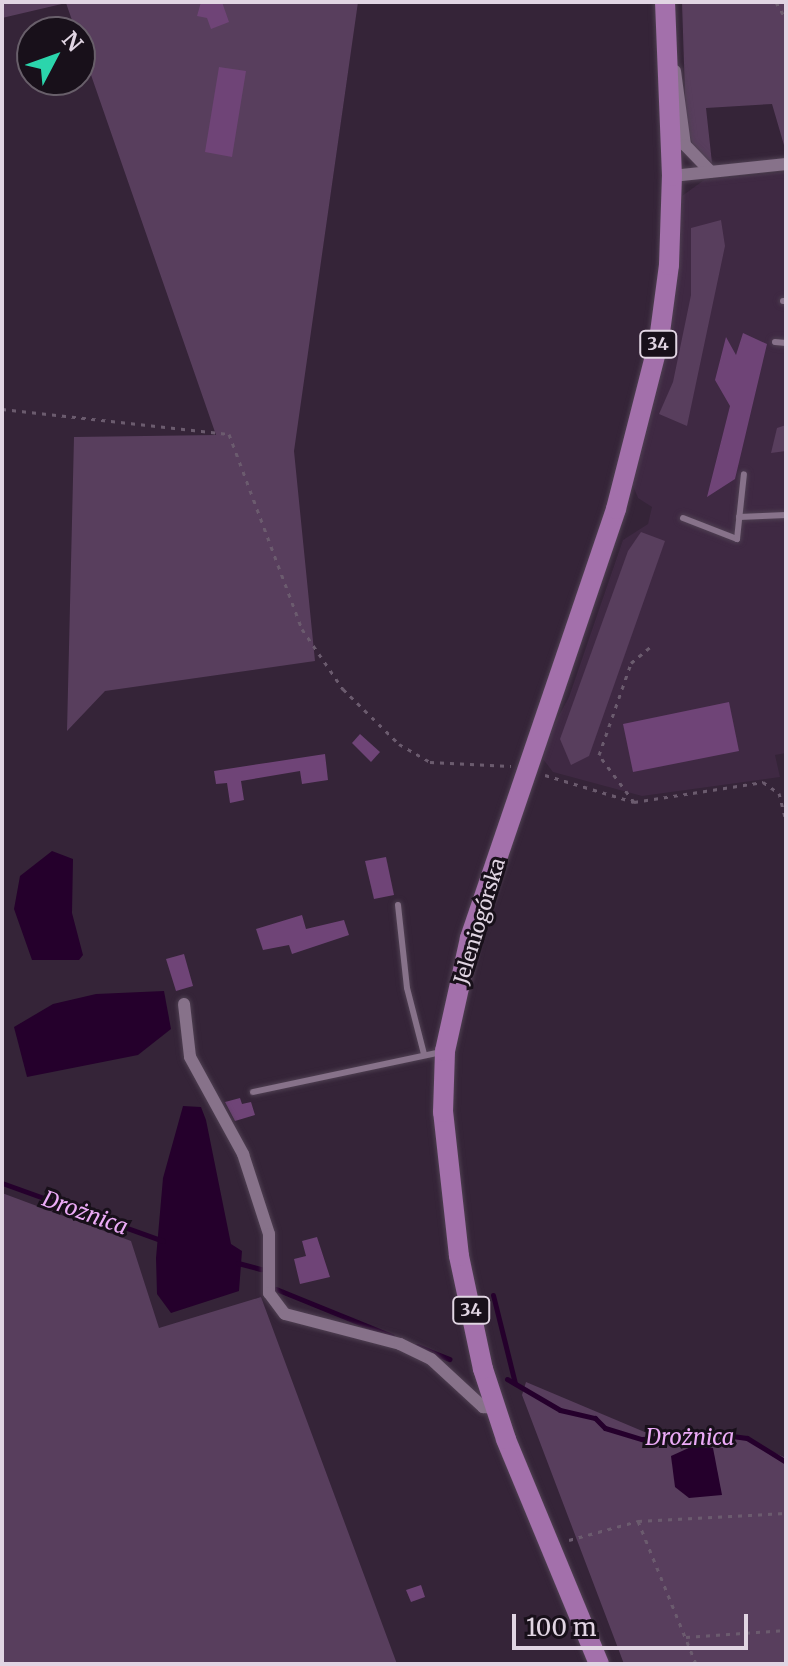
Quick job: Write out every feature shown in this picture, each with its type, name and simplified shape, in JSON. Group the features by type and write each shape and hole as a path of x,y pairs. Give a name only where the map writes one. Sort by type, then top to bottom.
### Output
{"main road":[{"name":"34","path":"665,2 672,176"},
{"name":"Jeleniogórska","path":"599,1664 496,1408 459,1256 434,1052 616,509 642,412 669,265 672,176"}],"street":[{"path":"667,39 685,145 711,172"},
{"path":"672,176 786,164"},
{"path":"184,1004 190,1057 243,1154 269,1234 269,1293 285,1314 400,1344 431,1359 483,1407 496,1408"}],"lane":[{"path":"775,342 786,343"},
{"path":"683,518 737,539 744,474"},
{"path":"739,517 786,515"},
{"path":"253,1092 434,1052 407,988 398,905"}],"path":[{"path":"776,2 786,19"},
{"path":"2,409 229,434 302,629 343,689 399,744 430,762 528,770 634,802 763,782 779,793 786,821"},
{"path":"634,802 599,755 631,663 651,646"},
{"path":"549,1546 638,1521 786,1513"},
{"path":"638,1521 696,1664"},
{"path":"685,1637 786,1630"}],"shaded area":[{"path":"2,2 358,2 294,451 315,661 105,691 67,731 74,437 216,435 96,89 96,16 71,16 66,3 2,18"},
{"path":"682,2 786,2 786,152 772,104 706,108 712,163 693,146 686,124"},
{"path":"786,172 786,753 775,755 780,777 642,796 553,772 543,759 548,736 569,697 623,540 648,524 652,507 638,498 632,483 667,342 682,196 704,180"},
{"path":"721,220 725,246 687,426 659,414 673,382 691,295 691,228"},
{"path":"786,425 786,451 771,453 777,428"},
{"path":"641,532 665,541 589,756 571,765 560,739 628,551"},
{"path":"52,851 73,859 72,913 83,955 79,960 32,960 14,909 20,876"},
{"path":"164,991 171,1029 138,1055 27,1077 14,1027 53,1004 96,994"},
{"path":"183,1106 201,1107 231,1244 242,1251 239,1291 171,1313 157,1294 156,1258 163,1178"},
{"path":"2,1193 131,1241 159,1328 261,1297 397,1664 2,1664"},
{"path":"526,1382 647,1433 724,1430 786,1458 786,1664 624,1664 522,1395"},
{"path":"693,1446 713,1448 722,1495 689,1498 675,1487 671,1456"}],"building":[{"path":"201,2 222,2 229,22 211,29 207,18 197,16"},
{"path":"219,67 246,71 232,157 205,152"},
{"path":"743,333 767,344 735,479 707,497 730,406 715,380 726,337 736,355"},
{"path":"729,702 739,751 633,772 623,724"},
{"path":"360,734 380,752 371,762 352,743"},
{"path":"325,754 328,780 302,784 300,771 241,781 244,800 230,803 227,783 216,784 214,771"},
{"path":"386,857 394,895 374,899 365,861"},
{"path":"302,915 306,929 344,920 349,935 292,954 289,945 263,950 256,929"},
{"path":"184,954 193,986 176,991 166,959"},
{"path":"240,1098 242,1104 251,1102 255,1115 235,1121 225,1102"},
{"path":"317,1237 330,1277 300,1284 294,1259 306,1256 302,1241"},
{"path":"421,1585 425,1597 411,1602 406,1590"}],"waterway":[{"name":"Drożnica","path":"2,1183 163,1241"},
{"name":"Drożnica","path":"238,1263 261,1269"},
{"name":"Drożnica","path":"276,1289 392,1336"},
{"path":"493,1295 515,1383"},
{"name":"Drożnica","path":"417,1346 449,1359"},
{"name":"Drożnica","path":"507,1379 560,1410 595,1418 605,1428 642,1439 718,1434 747,1438 786,1462"}]}
